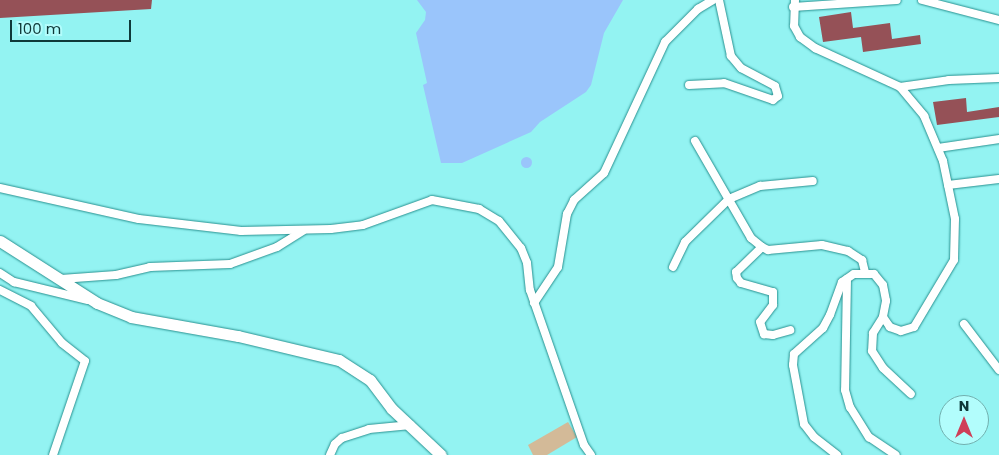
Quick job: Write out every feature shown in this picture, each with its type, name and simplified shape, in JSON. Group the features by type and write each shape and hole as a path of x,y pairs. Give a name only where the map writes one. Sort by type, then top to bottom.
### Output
{"street":[{"path":"534,303 558,267 566,214 574,200 604,173 665,42 698,9 713,0"},
{"path":"689,86 724,83 773,100 778,96 775,86 741,68 731,56 719,0"},
{"path":"883,317 890,326 901,331 914,327 954,260 955,220 938,148 924,116 900,87 815,48 800,37 794,26 794,4 897,0"},
{"path":"922,0 999,20"},
{"path":"900,87 949,80 999,78"},
{"path":"938,148 999,139"},
{"path":"695,141 751,238 762,247 768,250 822,245 839,249 862,260 866,272"},
{"path":"948,185 999,179"},
{"path":"673,267 686,242 728,199 754,187 813,181"},
{"path":"0,188 139,220 241,231 304,230 363,225 432,200 479,209 499,221 521,248 534,303 584,445 591,455"},
{"path":"59,279 116,275 150,267 230,264 277,246 304,230"},
{"path":"0,241 97,303"},
{"path":"762,247 736,272 737,278 741,283 773,292 773,304 760,322 764,334 773,335 790,330"},
{"path":"837,455 814,437 804,424 793,365 794,354 823,328 842,282 847,279 866,272 874,274 883,285 886,301 883,317 873,333 872,350 883,368 911,394"},
{"path":"0,273 14,282 47,288 97,303 131,317 238,336 339,360 370,380 392,410 411,425 441,455"},
{"path":"847,279 845,390 850,407 869,437 896,455"},
{"path":"0,290 31,306 62,343 85,361 53,455"},
{"path":"964,324 999,370"},
{"path":"330,455 335,444 342,438 369,429 411,425"}],"shaded area":[{"path":"568,422 577,437 547,455 533,455 528,445"}],"water":[{"path":"417,0 623,0 604,33 591,85 586,92 540,122 531,132 462,163 441,163 423,85 427,83 416,33 425,20 426,12"},
{"path":"526,156 532,162 526,168 520,162"}],"building":[{"path":"0,0 152,0 151,9 0,18"},
{"path":"851,12 853,28 890,23 892,39 920,35 921,44 863,52 861,37 823,42 819,17"},
{"path":"966,98 967,112 999,107 999,117 937,125 933,102"}]}
